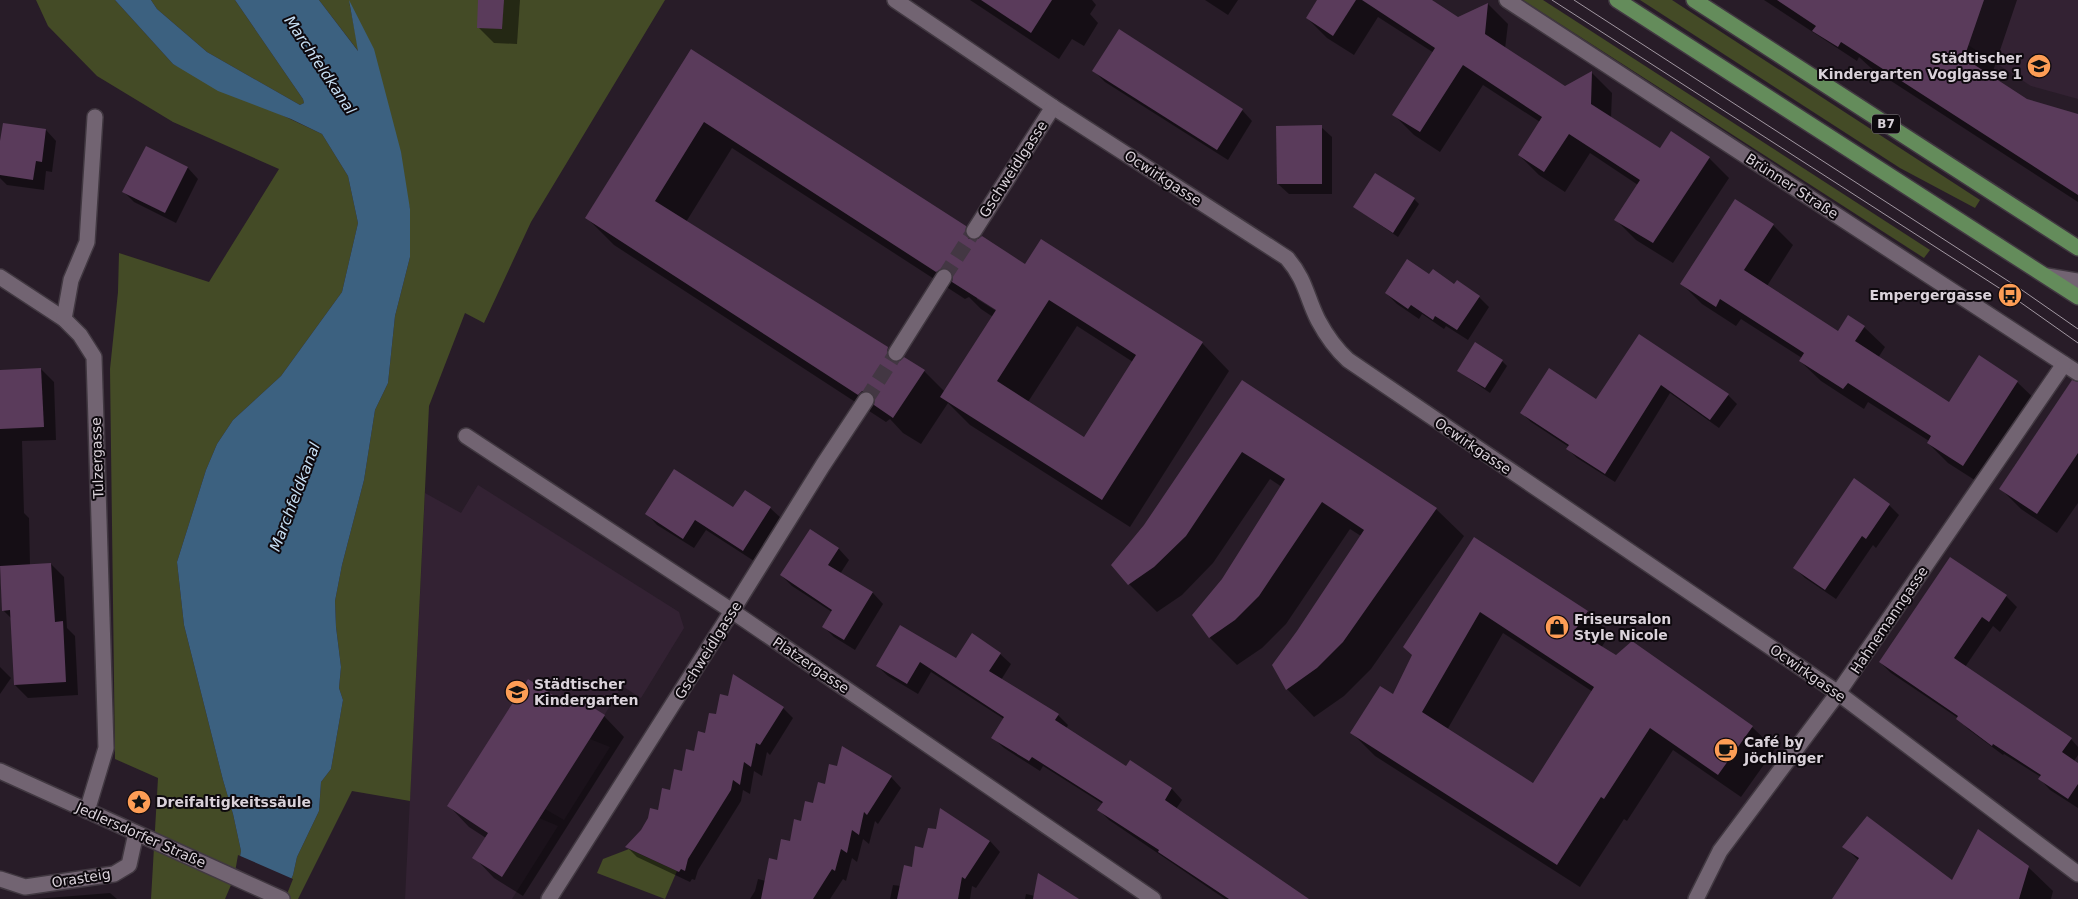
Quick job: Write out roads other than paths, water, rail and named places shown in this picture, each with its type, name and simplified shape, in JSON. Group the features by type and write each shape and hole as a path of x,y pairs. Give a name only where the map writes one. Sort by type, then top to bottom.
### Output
{"main road":[{"path":"1617,0 2078,297"},
{"name":"B7","path":"1694,0 2078,248"}],"street":[{"name":"Ocwirkgasse","path":"895,0 1053,107 1287,258 1303,280 1318,319 1334,344 1348,360 1838,693 2078,874"},
{"name":"Brünner Straße","path":"1507,0 2078,373"},
{"name":"Gschweidlgasse","path":"974,231 1053,107"},
{"path":"64,319 70,280 87,242 95,117"},
{"path":"896,353 944,276"},
{"path":"2047,276 2078,281"},
{"name":"Tulzergasse","path":"0,278 64,319 80,335 94,356 106,748 87,811"},
{"name":"Hahnemanngasse","path":"1696,899 1720,851 1838,693 2064,364"},
{"name":"Gschweidlgasse","path":"549,899 732,612 822,465 866,400"},
{"name":"Platzergasse","path":"466,436 732,612 1153,899"},
{"name":"Jedlersdorfer Straße","path":"0,771 282,899"},
{"name":"Orasteig","path":"2,885 25,887 114,874 128,864 136,834"}],"water":[{"name":"Marchfeldkanal","path":"115,0 151,0 157,9 207,52 300,105 304,103 303,99 235,0 319,0 358,51 349,0 374,49 401,152 410,209 410,257 395,316 388,383 375,410 364,480 342,565 335,601 341,667 339,688 343,700 331,769 321,782 319,811 297,857 293,875 282,899 236,879 241,851 184,625 177,562 206,470 217,444 233,420 281,376 342,292 358,223 348,176 322,134 291,119 218,91 173,64"}],"tunnel":[{"path":"944,277 974,231"},
{"path":"866,400 896,353"}],"tram line":[{"path":"1552,0 2010,295 2078,343"},
{"path":"1574,0 2019,288 2078,329"}],"place":[{"name":"Städtischer Kindergarten Voglgasse 1","path":"2039,66"},
{"name":"Empergergasse","path":"2010,295"},
{"name":"Friseursalon Style Nicole","path":"1557,627"},
{"name":"Städtischer Kindergarten","path":"517,692"},
{"name":"Café by Jöchlinger","path":"1726,750"},
{"name":"Dreifaltigkeitssäule","path":"139,802"}]}
